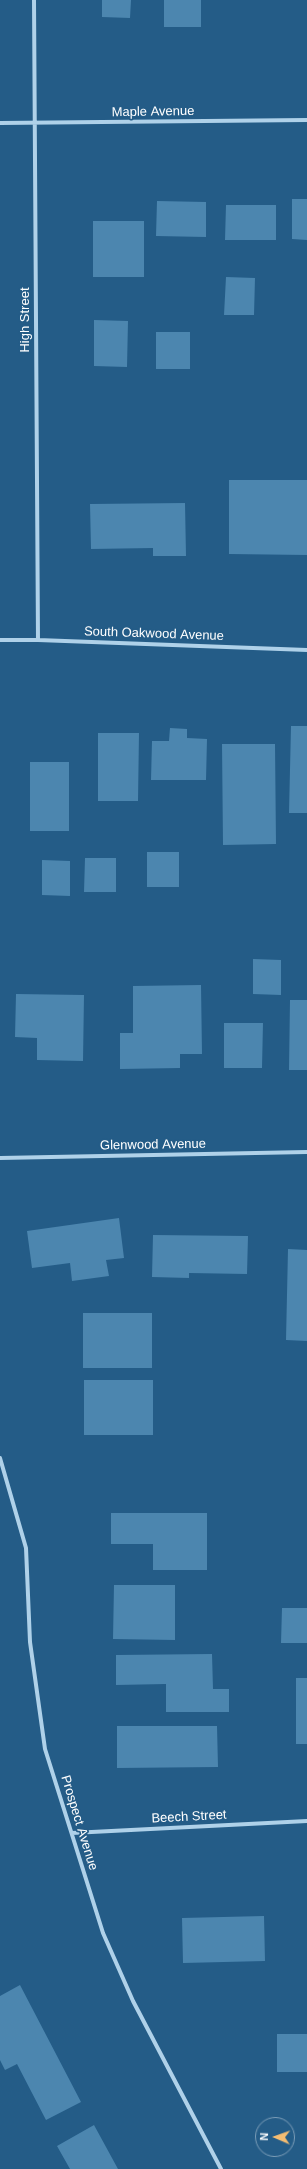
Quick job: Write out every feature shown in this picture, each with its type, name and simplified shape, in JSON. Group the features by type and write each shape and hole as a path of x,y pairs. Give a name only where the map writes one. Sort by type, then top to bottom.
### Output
{"street":[{"name":"High Street","path":"34,0 38,640"},
{"name":"Maple Avenue","path":"0,123 34,124 307,120"},
{"name":"South Oakwood Avenue","path":"0,640 38,640 307,650"},
{"name":"Glenwood Avenue","path":"0,1158 307,1152"},
{"name":"Prospect Avenue","path":"0,1458 26,1548 30,1642 45,1749 103,1933 133,2001 221,2169"},
{"name":"Beech Street","path":"72,1833 307,1821"}],"building":[{"path":"102,0 131,0 130,18 102,17"},
{"path":"164,0 201,0 201,27 164,27"},
{"path":"292,199 307,199 307,240 292,239"},
{"path":"157,201 206,202 206,237 156,236"},
{"path":"226,205 276,205 276,240 225,240"},
{"path":"93,221 144,221 144,277 93,277"},
{"path":"226,277 255,278 254,315 224,315"},
{"path":"94,320 128,321 127,367 94,366"},
{"path":"156,332 190,332 190,369 156,369"},
{"path":"229,480 307,480 307,555 229,554"},
{"path":"185,503 186,556 153,556 153,548 91,549 90,504"},
{"path":"291,726 307,726 307,813 289,813"},
{"path":"170,728 187,729 187,738 207,739 206,780 151,780 152,741 169,741"},
{"path":"98,733 139,733 138,801 98,801"},
{"path":"222,744 275,744 276,844 223,845"},
{"path":"30,762 69,762 69,831 30,831"},
{"path":"147,852 179,852 179,887 147,887"},
{"path":"85,858 116,858 116,892 84,892"},
{"path":"42,860 70,861 70,896 42,895"},
{"path":"253,959 281,960 281,995 253,994"},
{"path":"201,985 202,1054 180,1054 180,1068 120,1069 120,1033 133,1033 133,986"},
{"path":"16,994 84,995 83,1061 37,1060 37,1038 15,1037"},
{"path":"290,1000 307,1000 307,1070 289,1070"},
{"path":"224,1023 263,1023 262,1068 224,1068"},
{"path":"119,1218 124,1258 106,1260 109,1276 72,1281 70,1263 32,1268 27,1231"},
{"path":"153,1235 248,1236 247,1274 189,1273 189,1278 152,1277"},
{"path":"288,1249 307,1250 307,1341 286,1340"},
{"path":"83,1313 152,1313 152,1368 83,1368"},
{"path":"84,1380 153,1380 153,1435 84,1435"},
{"path":"111,1513 207,1513 207,1570 153,1570 153,1544 111,1544"},
{"path":"114,1585 175,1585 175,1640 113,1639"},
{"path":"282,1608 307,1608 307,1643 281,1643"},
{"path":"212,1654 213,1689 229,1689 229,1712 166,1712 166,1684 116,1685 116,1655"},
{"path":"296,1678 307,1678 307,1744 296,1744"},
{"path":"117,1726 217,1726 218,1767 117,1768"},
{"path":"264,1916 265,1961 183,1963 182,1918"},
{"path":"20,1985 81,2102 46,2120 17,2064 5,2070 0,2060 0,1996"},
{"path":"277,2034 307,2034 307,2072 277,2072"},
{"path":"94,2125 118,2169 70,2169 57,2146"}]}
